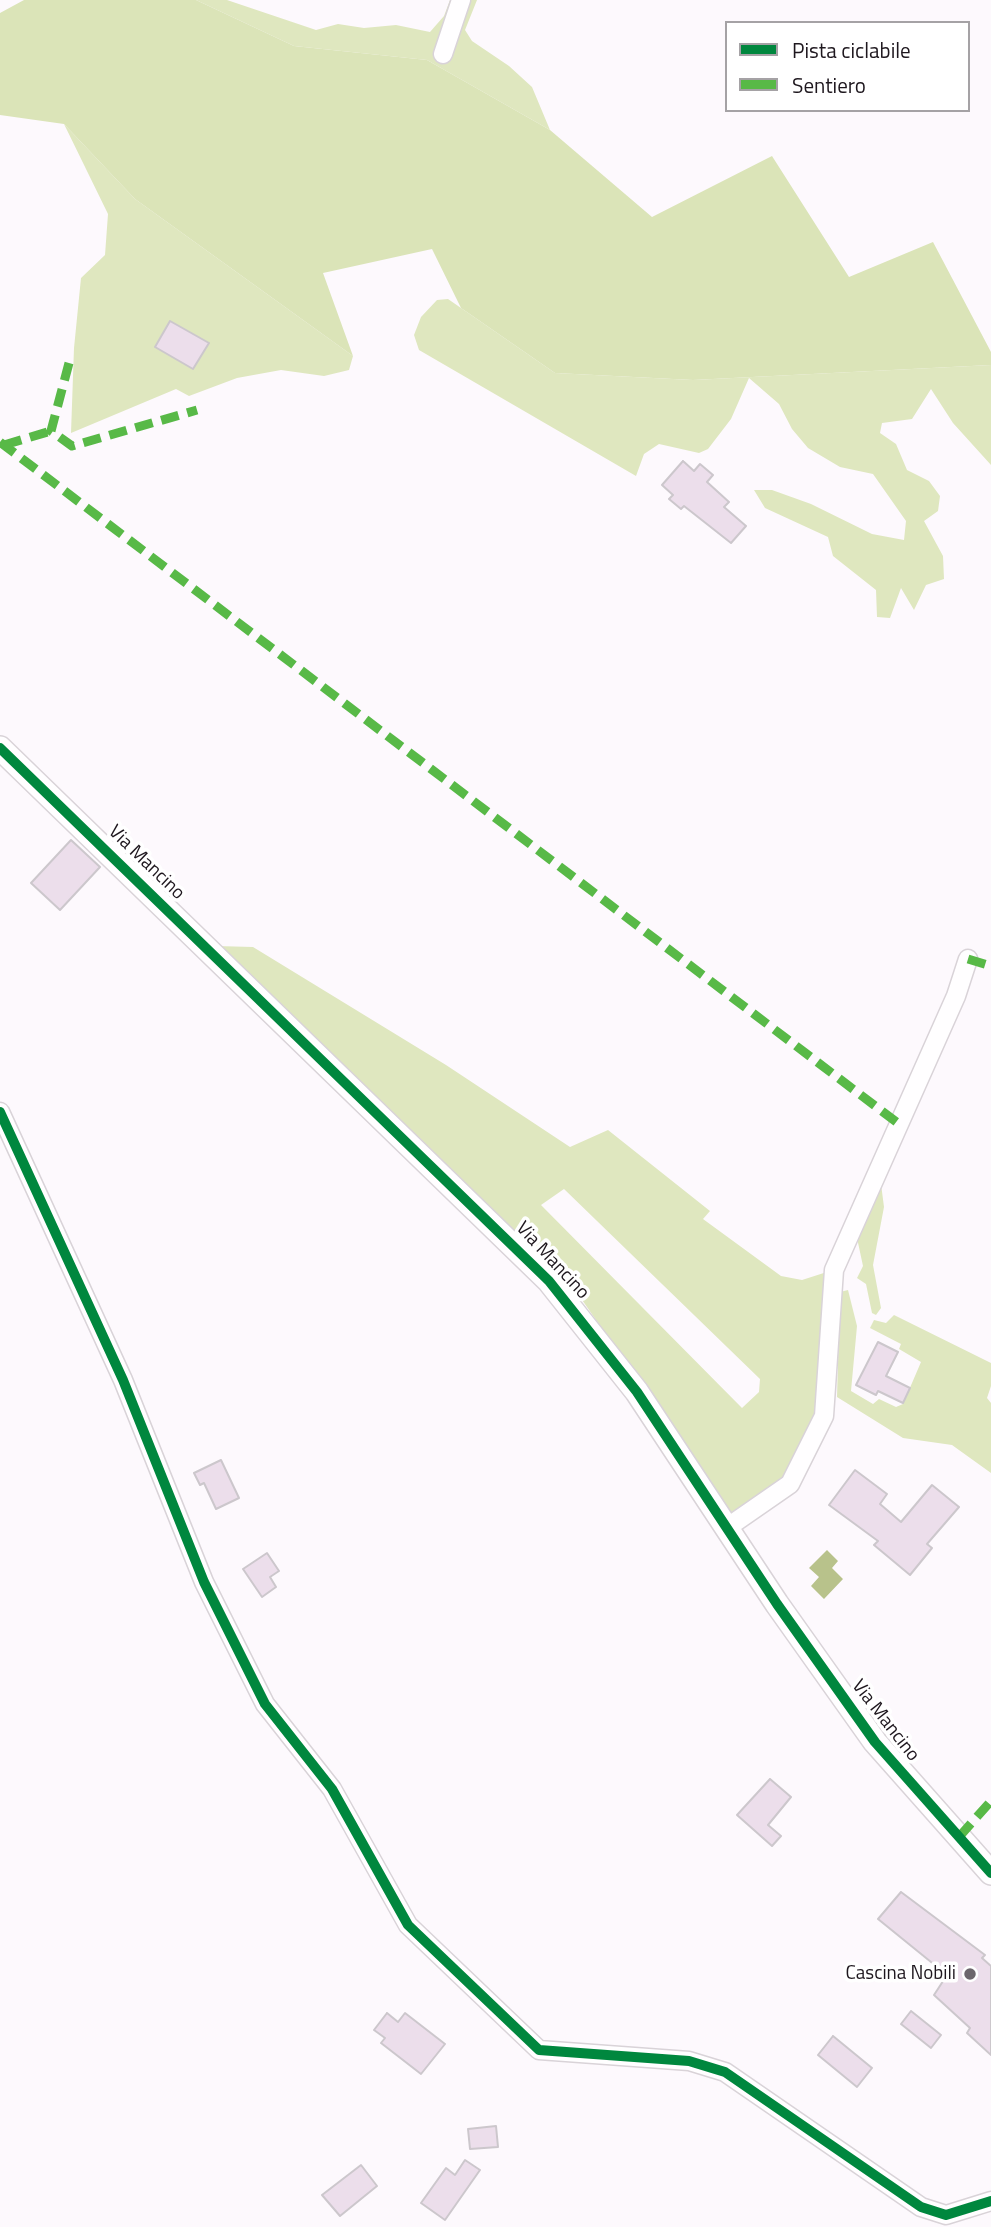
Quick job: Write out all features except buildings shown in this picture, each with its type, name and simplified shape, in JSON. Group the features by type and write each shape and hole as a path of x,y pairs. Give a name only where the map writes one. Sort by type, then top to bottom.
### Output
{"street":[{"path":"443,54 461,0"},
{"name":"Via Mancino","path":"0,748 549,1281 637,1392 785,1614 876,1742 991,1873"},
{"path":"728,1527 790,1484 824,1416 834,1270 956,996 968,959"},
{"path":"0,1112 123,1380 204,1582 265,1704 332,1789 408,1925 539,2050 689,2062 725,2072 921,2207 946,2215 991,2201"}],"shaded area":[{"path":"24,0 196,0 294,46 427,60 550,130 652,217 772,156 849,277 933,242 991,352 991,365 693,380 555,373 461,308 432,249 323,273 353,356 135,199 64,124 0,115 0,13"},
{"path":"196,0 227,0 316,30 338,24 364,28 396,25 430,32 444,16 450,0 477,0 465,30 472,41 509,66 532,87 550,130 427,60 294,46"},
{"path":"64,124 135,199 353,356 349,370 324,376 281,370 237,378 189,396 176,389 71,433 74,348 81,278 105,255 108,214"},
{"path":"448,299 555,373 693,380 991,365 991,465 953,423 931,389 912,419 882,423 880,433 896,444 907,470 929,481 940,496 938,511 924,521 943,556 944,579 926,585 914,610 901,588 890,618 877,617 876,590 833,556 828,537 765,508 754,490 772,490 811,504 872,534 904,540 906,521 873,474 840,467 808,448 792,429 779,404 749,378 731,419 708,449 699,453 659,444 644,454 636,476 419,350 414,335 421,317 437,300"},
{"path":"216,946 253,947 446,1065 570,1147 608,1130 710,1211 703,1219 781,1276 802,1280 830,1271 820,1416 790,1475 734,1520 578,1294","holes":["564,1189 760,1379 759,1392 742,1408 541,1205"]},
{"path":"881,1184 884,1207 873,1265 881,1308 876,1315 872,1313 866,1284 857,1278 863,1266 857,1238"},
{"path":"848,1290 857,1326 851,1391 873,1404 879,1399 896,1407 903,1404 921,1362 899,1349 901,1344 870,1328 874,1320 886,1323 894,1315 991,1363 991,1386 987,1398 991,1403 991,1473 952,1445 903,1438 837,1397 840,1292"},
{"path":"827,1550 838,1561 832,1568 843,1579 824,1599 811,1586 819,1577 809,1568"}],"marked path":[{"path":"69,363 51,431 72,446 197,410"},
{"path":"4,445 51,431"},
{"path":"0,442 899,1124"},
{"path":"968,959 991,966"},
{"path":"959,1837 991,1801"}],"cycle path":[{"path":"0,748 549,1281 637,1392 777,1604 875,1742 991,1873"},
{"path":"0,1112 123,1380 204,1582 265,1704 332,1789 408,1925 539,2050 689,2061 725,2072 921,2207 946,2215 991,2201"}],"place":[{"name":"Cascina Nobili","path":"970,1974"}]}
